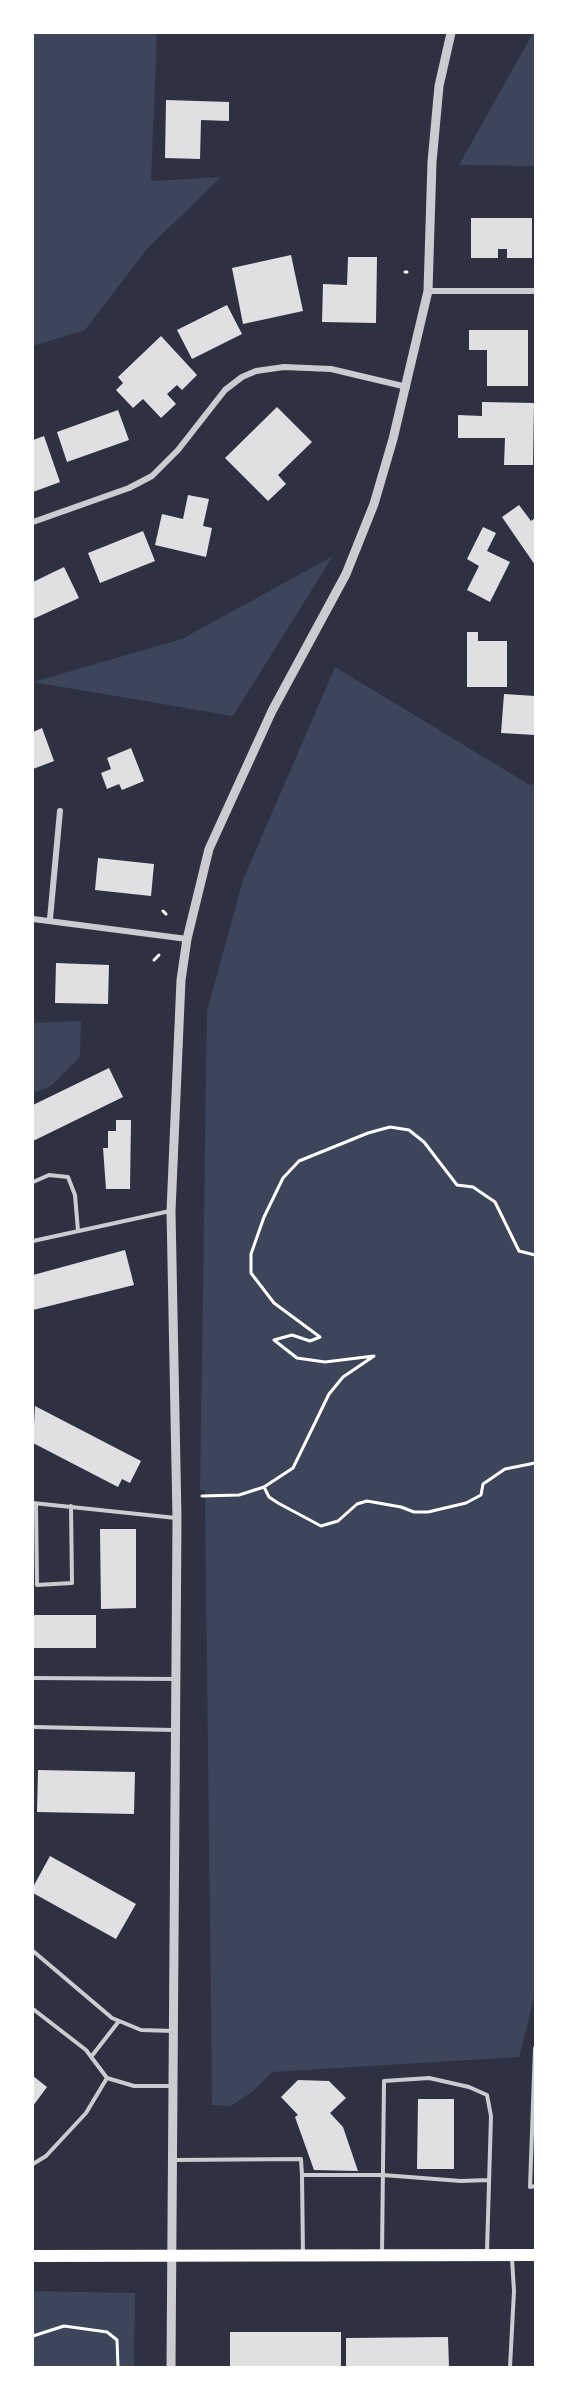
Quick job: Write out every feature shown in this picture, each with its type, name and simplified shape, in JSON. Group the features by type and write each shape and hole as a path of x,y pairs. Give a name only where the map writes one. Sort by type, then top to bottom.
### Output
{"main road":[{"path":"33,2256 535,2255"}],"street":[{"path":"171,2367 177,1518 171,1211 178,1023 187,939 209,849 272,711 346,574 374,504 407,387 428,291 432,162 439,86 451,33"},
{"path":"428,291 535,291"},
{"path":"33,522 129,488 152,476 178,450 225,390 242,377 256,371 284,367 331,369 407,387"},
{"path":"50,919 60,812"},
{"path":"33,919 50,919 187,939"}],"lane":[{"path":"33,1182 50,1175 68,1177 75,1195 78,1231"},
{"path":"33,1241 171,1211"},
{"path":"71,1506 72,1583 37,1586 35,1503 71,1506 177,1518"},
{"path":"33,1678 176,1678"},
{"path":"33,1727 175,1730"},
{"path":"33,1951 112,2018 141,2030 174,2031"},
{"path":"33,2009 91,2057 107,2078 134,2086 174,2086"},
{"path":"91,2057 119,2021"},
{"path":"535,2048 530,2187 535,2186"},
{"path":"33,2164 46,2156 86,2113 107,2078"},
{"path":"382,2256 384,2081 429,2078 469,2087 487,2095 491,2116 487,2255"},
{"path":"173,2160 301,2159 303,2257"},
{"path":"302,2175 383,2175 461,2181 489,2180"},
{"path":"510,2367 514,2291 512,2255"}],"path":[{"path":"154,960 159,955"},
{"path":"201,1496 239,1495 264,1487 293,1468 330,1394 343,1377 374,1356 325,1362 297,1358 274,1340 292,1335 310,1341 320,1337 274,1303 250,1273 250,1254 264,1217 283,1178 299,1161 368,1133 390,1127 409,1130 424,1142 458,1185 473,1187 495,1202 519,1251 535,1255"},
{"path":"264,1487 269,1497 321,1526 338,1521 357,1504 367,1501 401,1507 414,1512 428,1512 466,1503 481,1495 483,1484 505,1469 535,1463"},
{"path":"33,2336 64,2326 107,2332 117,2340 118,2367"}],"shaded area":[{"path":"33,33 157,33 151,181 221,177 147,249 85,330 33,346"},
{"path":"535,33 535,166 459,165"},
{"path":"333,556 233,716 33,682 182,639"},
{"path":"335,667 530,785 535,784 535,1995 519,2057 272,2072 253,2091 231,2106 212,2105 205,1491 200,1490 207,1011 243,880"},
{"path":"81,1021 80,1057 51,1086 33,1093 33,1023"},
{"path":"33,2291 135,2293 134,2367 33,2367"}],"building":[{"path":"166,100 229,102 229,121 201,120 200,159 165,158"},
{"path":"471,218 532,218 532,258 507,258 507,249 498,249 498,258 471,258"},
{"path":"291,255 303,311 243,324 232,268"},
{"path":"348,257 377,257 376,323 322,322 323,284 347,285"},
{"path":"227,305 242,334 192,359 177,330"},
{"path":"469,330 528,330 528,386 487,386 487,350 469,350"},
{"path":"161,336 197,375 182,390 177,385 167,394 176,404 161,418 143,399 133,408 116,390 123,383 118,377"},
{"path":"482,402 534,403 533,465 504,465 505,438 458,438 458,415 482,416"},
{"path":"277,407 312,442 278,475 286,484 268,501 225,458"},
{"path":"118,410 129,440 67,462 57,432"},
{"path":"44,436 60,482 33,492 33,440"},
{"path":"188,495 209,499 203,526 212,528 206,557 155,545 162,514 183,519"},
{"path":"519,505 531,521 535,518 535,565 502,517"},
{"path":"483,527 496,533 487,551 510,562 490,602 467,590 479,566 467,559"},
{"path":"143,531 155,561 100,583 88,553"},
{"path":"64,567 79,598 33,619 33,582"},
{"path":"467,632 478,632 478,641 507,641 507,687 467,687"},
{"path":"504,694 535,696 535,735 501,733"},
{"path":"42,728 54,761 33,769 33,732"},
{"path":"131,748 144,781 122,790 119,784 107,789 101,773 111,769 107,758"},
{"path":"98,858 154,864 151,896 95,890"},
{"path":"56,963 109,965 108,1004 55,1003"},
{"path":"109,1068 123,1097 33,1141 33,1105"},
{"path":"116,1120 131,1120 130,1189 106,1189 103,1148 108,1148 108,1131 116,1131"},
{"path":"125,1250 134,1285 33,1310 33,1275"},
{"path":"35,1406 141,1461 130,1483 122,1479 118,1487 33,1443"},
{"path":"100,1529 136,1529 136,1608 101,1609"},
{"path":"33,1615 96,1615 96,1648 33,1648"},
{"path":"38,1770 135,1772 134,1814 37,1812"},
{"path":"50,1856 136,1904 116,1939 33,1893 33,1887"},
{"path":"33,2076 47,2087 33,2106"},
{"path":"298,2080 329,2081 346,2098 330,2113 343,2127 358,2171 314,2170 295,2117 298,2115 281,2097"},
{"path":"418,2099 454,2099 454,2169 417,2169"},
{"path":"230,2332 341,2332 341,2366 230,2366"},
{"path":"448,2337 449,2367 346,2367 346,2338"}]}
